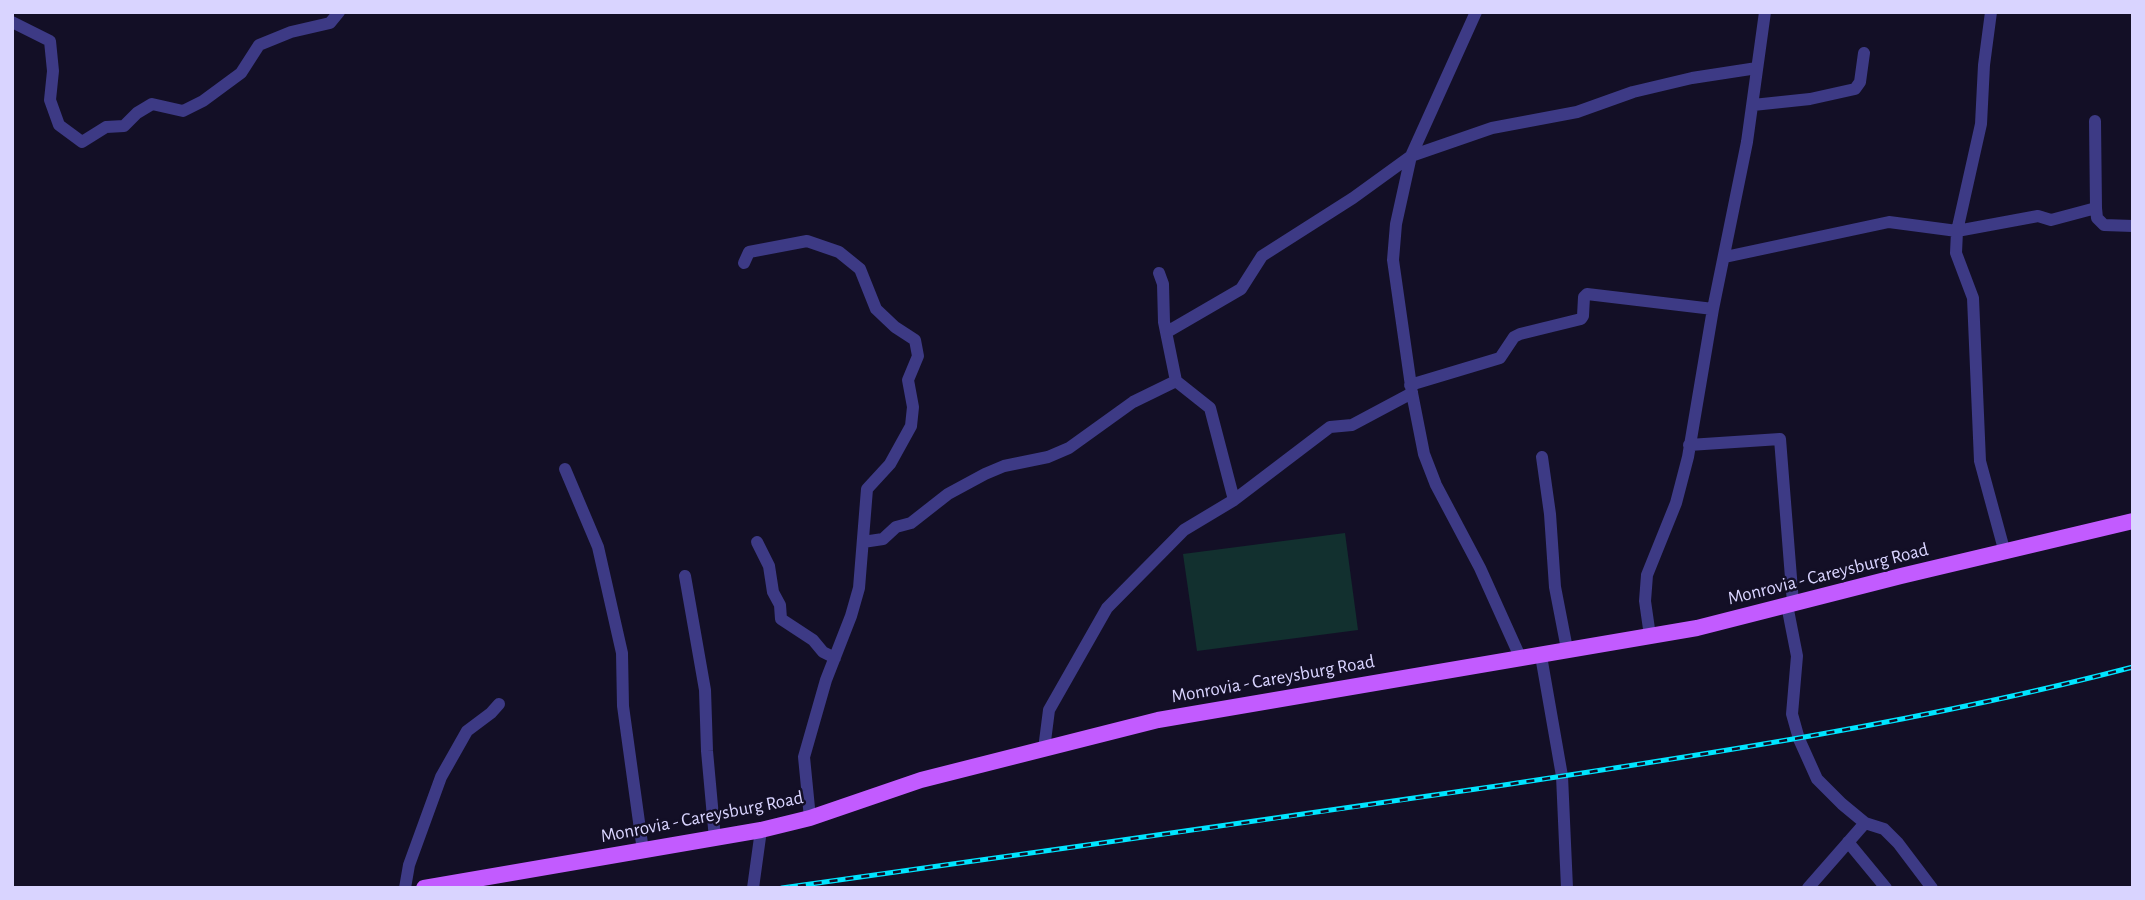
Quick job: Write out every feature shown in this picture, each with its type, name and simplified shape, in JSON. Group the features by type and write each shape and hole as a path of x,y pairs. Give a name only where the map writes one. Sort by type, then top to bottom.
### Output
{"main road":[{"name":"Monrovia - Careysburg Road","path":"424,888 761,830 810,818 921,780 1158,720 1697,628 2133,522"}],"street":[{"path":"12,22 50,41 53,71 50,100 59,125 82,142 106,127 124,126 137,113 152,104 183,111 204,101 241,73 259,45 291,32 330,23 339,12"},
{"path":"1476,12 1411,156 1396,224 1393,260 1411,389 1424,454 1436,485 1480,568 1521,659"},
{"path":"1650,636 1646,601 1647,575 1676,503 1689,445 1753,105 1765,12"},
{"path":"1991,12 1983,65 1981,124 1957,231 1956,253 1973,298 1980,461 2005,553"},
{"path":"1753,105 1810,99 1855,89 1860,82 1864,53"},
{"path":"1167,332 1241,289 1262,256 1353,198 1411,156 1492,128 1577,112 1633,92 1692,78 1757,68"},
{"path":"2095,121 2097,218 2104,225 2133,226"},
{"path":"1725,257 1889,222 1957,231 2038,216 2051,220 2096,208"},
{"path":"744,263 750,252 807,241 839,252 860,269 876,309 895,327 915,340 918,356 908,380 913,407 911,426 890,464 867,489 859,588 817,707 804,757 810,818"},
{"path":"1159,273 1163,284 1167,332 1176,381 1210,408 1234,500"},
{"path":"1044,748 1049,710 1107,608 1184,530 1234,500 1330,427 1352,425 1411,389 1500,358 1514,337 1520,334 1581,319 1584,297 1587,294 1713,309"},
{"path":"863,542 883,539 896,527 911,523 948,494 985,474 1004,466 1048,457 1069,449 1133,402 1176,381"},
{"path":"1689,445 1780,439 1790,604 1797,656 1792,714 1799,738 1817,779 1865,823 1884,829 1933,888"},
{"path":"1542,457 1550,514 1555,587 1567,649"},
{"path":"565,469 598,547 622,653 622,706 643,851"},
{"path":"757,542 769,566 773,592 780,605 781,619 813,640 823,652 835,659"},
{"path":"685,576 705,690 715,839"},
{"path":"1541,656 1562,776 1567,888"},
{"path":"405,888 409,865 441,777 467,731 499,704"},
{"path":"1808,888 1865,823"},
{"path":"752,888 761,830"},
{"path":"1848,842 1886,888"}],"green space":[{"path":"1345,533 1358,630 1197,651 1183,554"}],"railway":[{"path":"782,888 1414,798 1741,748 1977,704 2133,667"}]}
